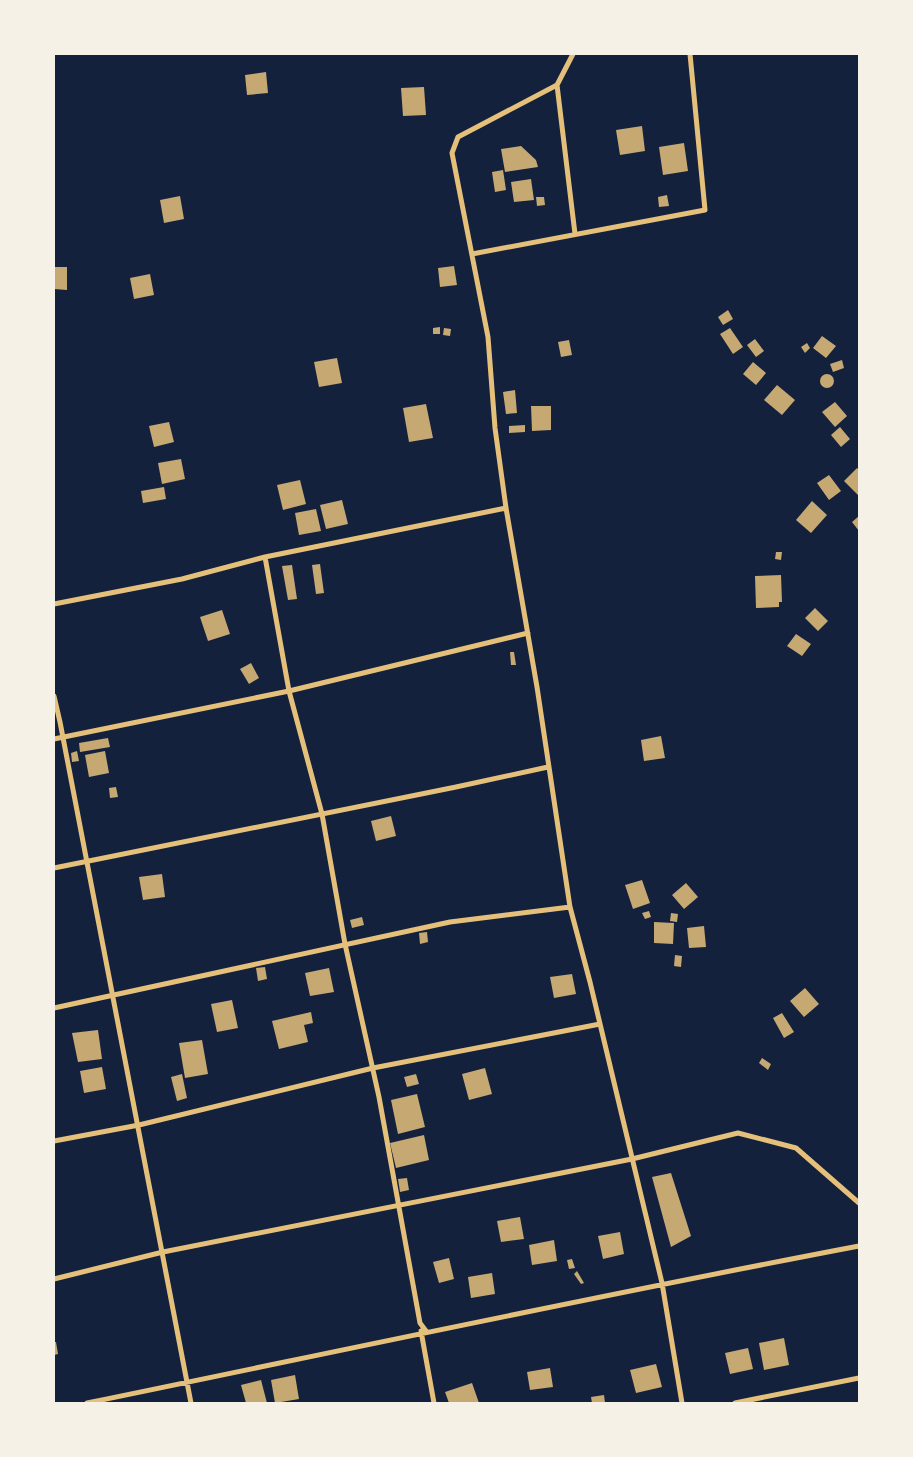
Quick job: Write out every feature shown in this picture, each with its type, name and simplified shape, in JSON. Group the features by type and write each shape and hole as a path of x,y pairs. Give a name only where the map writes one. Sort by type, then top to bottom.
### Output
{"street":[{"path":"573,54 556,85 458,137 452,153 488,337 495,428 506,508 528,633 570,906 662,1284 682,1403"},
{"path":"472,254 705,210 690,54"},
{"path":"556,85 575,234"},
{"path":"54,604 182,579 265,557 506,508"},
{"path":"265,557 289,691 322,814 346,944 373,1068 420,1323 424,1332 434,1403"},
{"path":"54,739 289,691 528,633"},
{"path":"54,696 114,995 191,1403"},
{"path":"54,868 548,767"},
{"path":"54,1008 450,922 570,906"},
{"path":"54,1141 139,1125 373,1068 600,1024"},
{"path":"54,1279 163,1252 632,1159 738,1133 796,1148 859,1203"},
{"path":"87,1403 361,1347 424,1332 859,1246"},
{"path":"735,1403 859,1378"}],"building":[{"path":"266,72 268,93 247,95 245,75"},
{"path":"424,87 426,115 403,116 401,88"},
{"path":"642,126 645,151 620,155 616,130"},
{"path":"684,143 688,171 663,175 659,147"},
{"path":"521,146 536,160 538,167 505,172 501,149"},
{"path":"503,170 506,190 495,192 492,172"},
{"path":"531,179 534,200 514,202 511,182"},
{"path":"667,195 669,206 659,207 658,197"},
{"path":"180,196 184,219 164,223 160,200"},
{"path":"536,197 544,197 545,205 537,206"},
{"path":"454,266 457,285 440,287 438,268"},
{"path":"54,267 67,267 67,290 54,289"},
{"path":"150,274 154,295 134,299 130,278"},
{"path":"728,310 733,319 723,325 718,317"},
{"path":"440,327 440,334 433,334 433,328"},
{"path":"444,328 451,329 450,336 443,335"},
{"path":"730,328 743,347 733,354 720,334"},
{"path":"822,336 836,346 826,358 813,348"},
{"path":"755,339 764,351 756,357 747,345"},
{"path":"569,340 572,355 561,357 558,342"},
{"path":"807,343 810,348 805,353 801,347"},
{"path":"337,358 342,383 319,387 314,362"},
{"path":"842,360 844,368 833,372 830,364"},
{"path":"753,362 766,373 756,385 743,374"},
{"path":"827,374 832,376 834,381 832,386 827,388 822,386 820,381 822,376"},
{"path":"777,385 795,400 782,415 764,400"},
{"path":"515,390 517,413 506,414 503,392"},
{"path":"835,402 847,416 835,427 822,412"},
{"path":"426,404 433,438 409,442 403,408"},
{"path":"531,406 551,406 551,430 532,431"},
{"path":"169,422 174,442 154,447 149,426"},
{"path":"525,425 525,432 509,433 509,426"},
{"path":"840,427 850,439 841,447 831,435"},
{"path":"181,459 185,479 162,484 158,463"},
{"path":"857,468 859,470 859,496 844,481"},
{"path":"829,475 841,491 829,500 817,483"},
{"path":"300,480 306,504 283,510 277,485"},
{"path":"164,487 166,499 143,503 141,491"},
{"path":"342,500 348,524 326,529 320,505"},
{"path":"812,501 827,515 811,533 796,520"},
{"path":"316,509 321,531 299,535 295,513"},
{"path":"859,516 859,531 852,522"},
{"path":"776,552 782,552 781,560 775,559"},
{"path":"320,564 324,593 316,594 312,565"},
{"path":"292,565 297,599 288,600 282,566"},
{"path":"781,575 782,602 779,602 779,607 756,608 755,576"},
{"path":"815,608 828,621 818,631 805,618"},
{"path":"222,610 230,634 208,641 200,617"},
{"path":"796,634 811,644 802,656 787,646"},
{"path":"510,652 514,652 516,665 511,665"},
{"path":"251,663 259,678 249,684 240,669"},
{"path":"661,736 665,758 644,761 641,740"},
{"path":"108,738 110,747 80,752 79,743"},
{"path":"77,751 79,761 72,762 71,753"},
{"path":"105,751 109,773 89,777 85,755"},
{"path":"116,787 118,797 110,798 109,788"},
{"path":"391,816 396,836 376,841 371,821"},
{"path":"162,874 165,897 143,900 139,877"},
{"path":"642,880 650,903 633,909 625,885"},
{"path":"686,883 698,897 684,909 672,895"},
{"path":"649,911 651,917 645,919 642,913"},
{"path":"671,913 678,914 677,922 670,921"},
{"path":"362,917 364,925 352,928 350,920"},
{"path":"654,922 674,923 673,944 654,943"},
{"path":"704,926 706,947 689,948 687,928"},
{"path":"427,932 428,942 420,944 419,933"},
{"path":"675,955 682,956 681,967 674,966"},
{"path":"265,967 267,979 258,981 256,968"},
{"path":"329,968 334,992 310,996 305,973"},
{"path":"572,974 576,994 554,998 550,977"},
{"path":"805,988 819,1004 804,1017 790,1001"},
{"path":"232,1000 238,1028 217,1032 211,1004"},
{"path":"311,1012 313,1023 304,1025 308,1042 279,1049 272,1021"},
{"path":"782,1013 794,1032 784,1038 773,1018"},
{"path":"98,1030 102,1059 78,1062 72,1033"},
{"path":"202,1040 208,1074 185,1078 179,1043"},
{"path":"762,1058 771,1064 768,1070 759,1063"},
{"path":"102,1067 106,1089 84,1093 80,1071"},
{"path":"485,1068 492,1094 469,1100 462,1074"},
{"path":"182,1074 187,1098 177,1101 171,1077"},
{"path":"416,1074 419,1084 407,1087 404,1077"},
{"path":"417,1094 425,1127 398,1134 391,1100"},
{"path":"424,1135 429,1160 396,1168 390,1143"},
{"path":"671,1173 691,1236 671,1247 652,1177"},
{"path":"407,1178 409,1190 400,1192 398,1179"},
{"path":"520,1217 524,1239 501,1242 497,1221"},
{"path":"620,1232 624,1254 603,1259 598,1236"},
{"path":"554,1240 557,1261 532,1265 529,1245"},
{"path":"449,1258 454,1279 439,1283 433,1262"},
{"path":"572,1259 575,1268 569,1269 567,1260"},
{"path":"577,1271 584,1283 581,1284 574,1274"},
{"path":"492,1273 495,1294 471,1298 468,1277"},
{"path":"784,1338 789,1365 764,1370 759,1343"},
{"path":"54,1342 56,1342 58,1354 54,1355"},
{"path":"748,1348 753,1369 730,1374 725,1353"},
{"path":"656,1364 662,1387 636,1393 630,1370"},
{"path":"550,1368 553,1387 530,1390 527,1372"},
{"path":"295,1375 299,1399 275,1403 271,1380"},
{"path":"261,1380 267,1403 246,1403 241,1385"},
{"path":"472,1383 479,1403 449,1403 445,1392"},
{"path":"604,1395 605,1403 592,1403 591,1397"}]}
